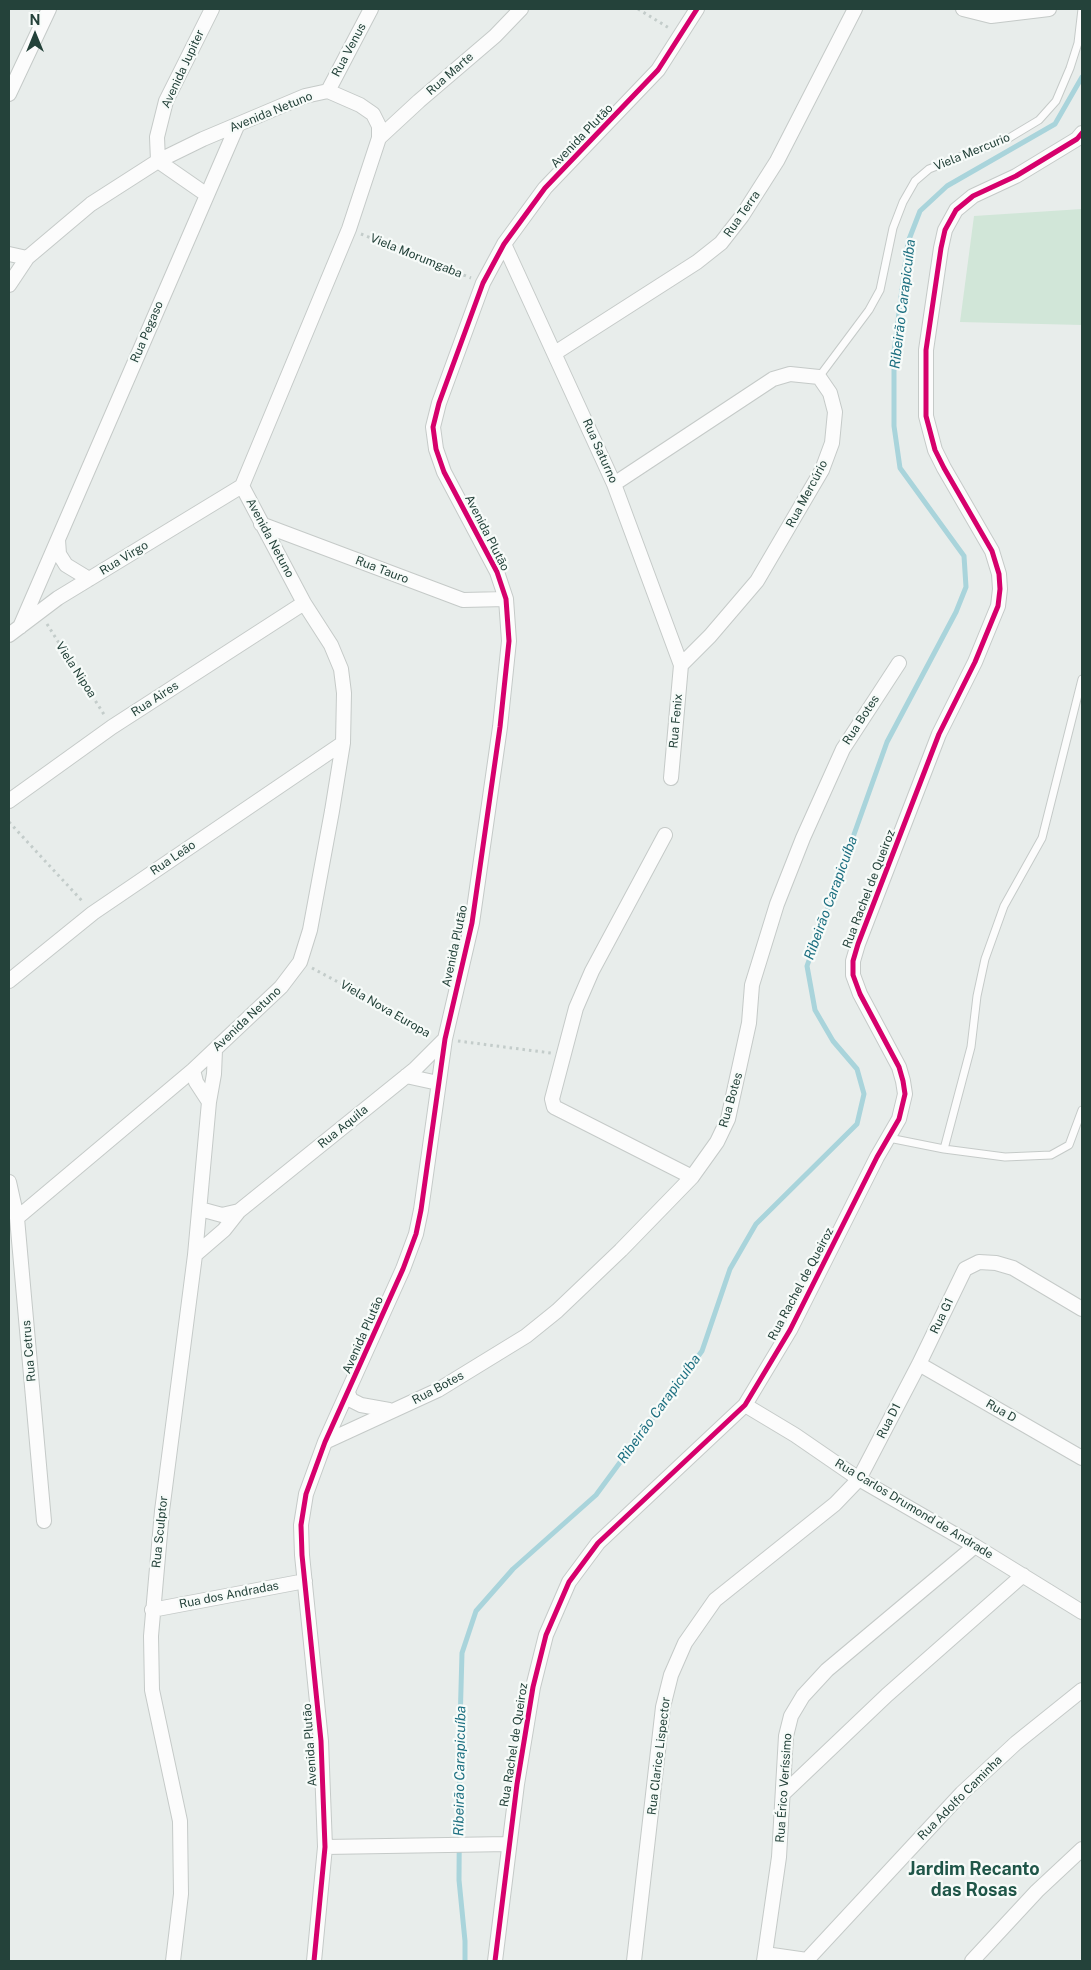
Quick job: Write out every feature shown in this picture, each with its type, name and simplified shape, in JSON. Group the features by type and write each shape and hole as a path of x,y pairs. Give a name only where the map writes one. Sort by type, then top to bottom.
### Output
{"street":[{"path":"9,94 49,9"},
{"name":"Avenida Jupiter","path":"158,161 157,137 166,101 212,9"},
{"name":"Rua Venus","path":"328,91 371,9"},
{"name":"Rua Marte","path":"380,138 419,101 495,36 521,9"},
{"name":"Avenida Plutão","path":"314,1961 325,1847 321,1741 301,1525 306,1494 325,1442 404,1269 416,1234 445,1039 472,923 500,727 509,641 506,599 497,572 444,472 436,449 434,427 440,404 483,283 504,244 545,188 658,70 697,9"},
{"name":"Rua Terra","path":"555,353 697,262 721,243 742,216 777,161 855,9"},
{"path":"962,9 990,16 1049,9"},
{"name":"Avenida Netuno","path":"9,285 27,258 91,204 158,161 203,139 305,96 328,91 360,104 373,114 380,138 348,230 242,486 304,603 331,645 340,669 345,710 343,742 310,930 300,962 281,987 193,1070 17,1218"},
{"name":"Rua Pegaso","path":"14,631 58,539 237,126"},
{"name":"Rua Rachel de Queiroz","path":"495,1961 509,1844 533,1687 546,1635 569,1582 598,1543 746,1405 790,1330 899,1119 905,1094 899,1067 860,994 853,975 853,961 861,935 936,743 975,662 998,606 1000,589 1000,574 992,551 935,450 926,416 926,350 941,248 945,230 956,210 973,196 1023,172 1077,140 1082,134"},
{"path":"158,161 206,195"},
{"name":"Rua Saturno","path":"504,244 614,484 681,665"},
{"path":"9,254 27,258"},
{"path":"614,484 773,379 790,374 818,377"},
{"name":"Rua Mercúrio","path":"681,665 710,636 757,581 822,470 832,442 836,412 830,393 818,377"},
{"name":"Rua Virgo","path":"14,631 89,579 242,486"},
{"name":"Rua Tauro","path":"261,524 463,600 506,599"},
{"path":"58,539 59,554 66,565 89,579"},
{"name":"Rua Aires","path":"9,800 112,727 304,603"},
{"name":"Rua Botes","path":"325,1442 390,1410 438,1390 526,1336 557,1311 621,1250 692,1177 717,1142 728,1119 749,1023 752,985 777,904 803,838 843,749 899,663"},
{"name":"Rua Fenix","path":"671,778 681,665"},
{"name":"Rua Leão","path":"9,982 93,913 343,742"},
{"path":"665,835 592,971 576,1008 552,1100 554,1107 692,1177"},
{"name":"Rua Aquila","path":"195,1254 224,1230 239,1211 406,1076 445,1039"},
{"name":"Rua Sculptor","path":"173,1961 181,1894 180,1821 152,1690 150,1665 152,1610 162,1511 200,1209 209,1102 214,1074 214,1050"},
{"path":"193,1070 196,1082 209,1102"},
{"path":"406,1076 438,1084"},
{"name":"Rua Cetrus","path":"9,1182 17,1218 44,1521"},
{"path":"200,1209 222,1215 239,1211"},
{"name":"Rua G1","path":"919,1364 965,1269 979,1262 996,1263 1013,1268 1082,1309"},
{"name":"Rua D","path":"919,1364 1082,1458"},
{"name":"Rua D1","path":"859,1479 919,1364"},
{"path":"348,1393 351,1400 361,1406 390,1410"},
{"name":"Rua Carlos Drumond de Andrade","path":"746,1405 795,1435 859,1479 975,1546 1082,1612"},
{"name":"Rua Clarice Lispector","path":"634,1961 663,1707 671,1675 685,1643 716,1600 835,1504 859,1479"},
{"name":"Rua Érico Veríssimo","path":"764,1958 779,1857 786,1736 791,1716 803,1696 827,1670 975,1546"},
{"path":"784,1792 908,1676 1023,1575"},
{"name":"Rua dos Andradas","path":"152,1610 305,1581"},
{"name":"Rua Adolfo Caminha","path":"764,1958 806,1961 962,1792 1016,1743 1082,1690"},
{"path":"325,1847 509,1844"},
{"path":"972,1961 1037,1891 1082,1849"}],"lane":[{"name":"Viela Mercurio","path":"818,377 869,310 880,290 893,228 903,202 915,181 929,169 1009,138 1039,120 1056,101 1070,68 1078,43 1082,9"},
{"path":"944,1148 971,1048 977,996 986,959 1004,906 1042,838 1082,679"},
{"path":"889,1138 1005,1157 1051,1154 1069,1145 1082,1110"}],"path":[{"path":"638,9 680,35"},
{"path":"9,822 93,913"}],"green space":[{"path":"1082,209 1082,325 960,322 974,216"}],"waterway":[{"name":"Ribeirão Carapicuíba","path":"465,1961 459,1880 462,1653 476,1611 513,1569 596,1495 702,1351 730,1269 756,1224 857,1124 864,1094 857,1069 833,1041 815,1010 807,966 887,742 956,612 966,587 964,556 900,468 894,426 894,352 908,242 920,211 947,186 1055,124 1082,77"}],"cycle path":[{"path":"314,1961 325,1847 321,1741 302,1555 301,1525 306,1494 325,1442 403,1269 416,1234 445,1039 472,923 500,727 509,641 506,599 497,572 444,472 436,449 433,427 439,403 483,283 504,244 545,188 658,70 697,9"},
{"path":"495,1961 517,1784 533,1687 546,1635 569,1582 598,1543 745,1405 790,1330 877,1157 899,1119 905,1094 899,1067 860,994 853,975 853,961 939,734 975,662 998,606 1000,589 999,574 992,551 935,450 926,416 926,350 941,248 945,230 956,210 973,196 1016,176 1077,139 1082,133"}],"district":[{"name":"Jardim Recanto das Rosas","path":"974,1879"}]}
